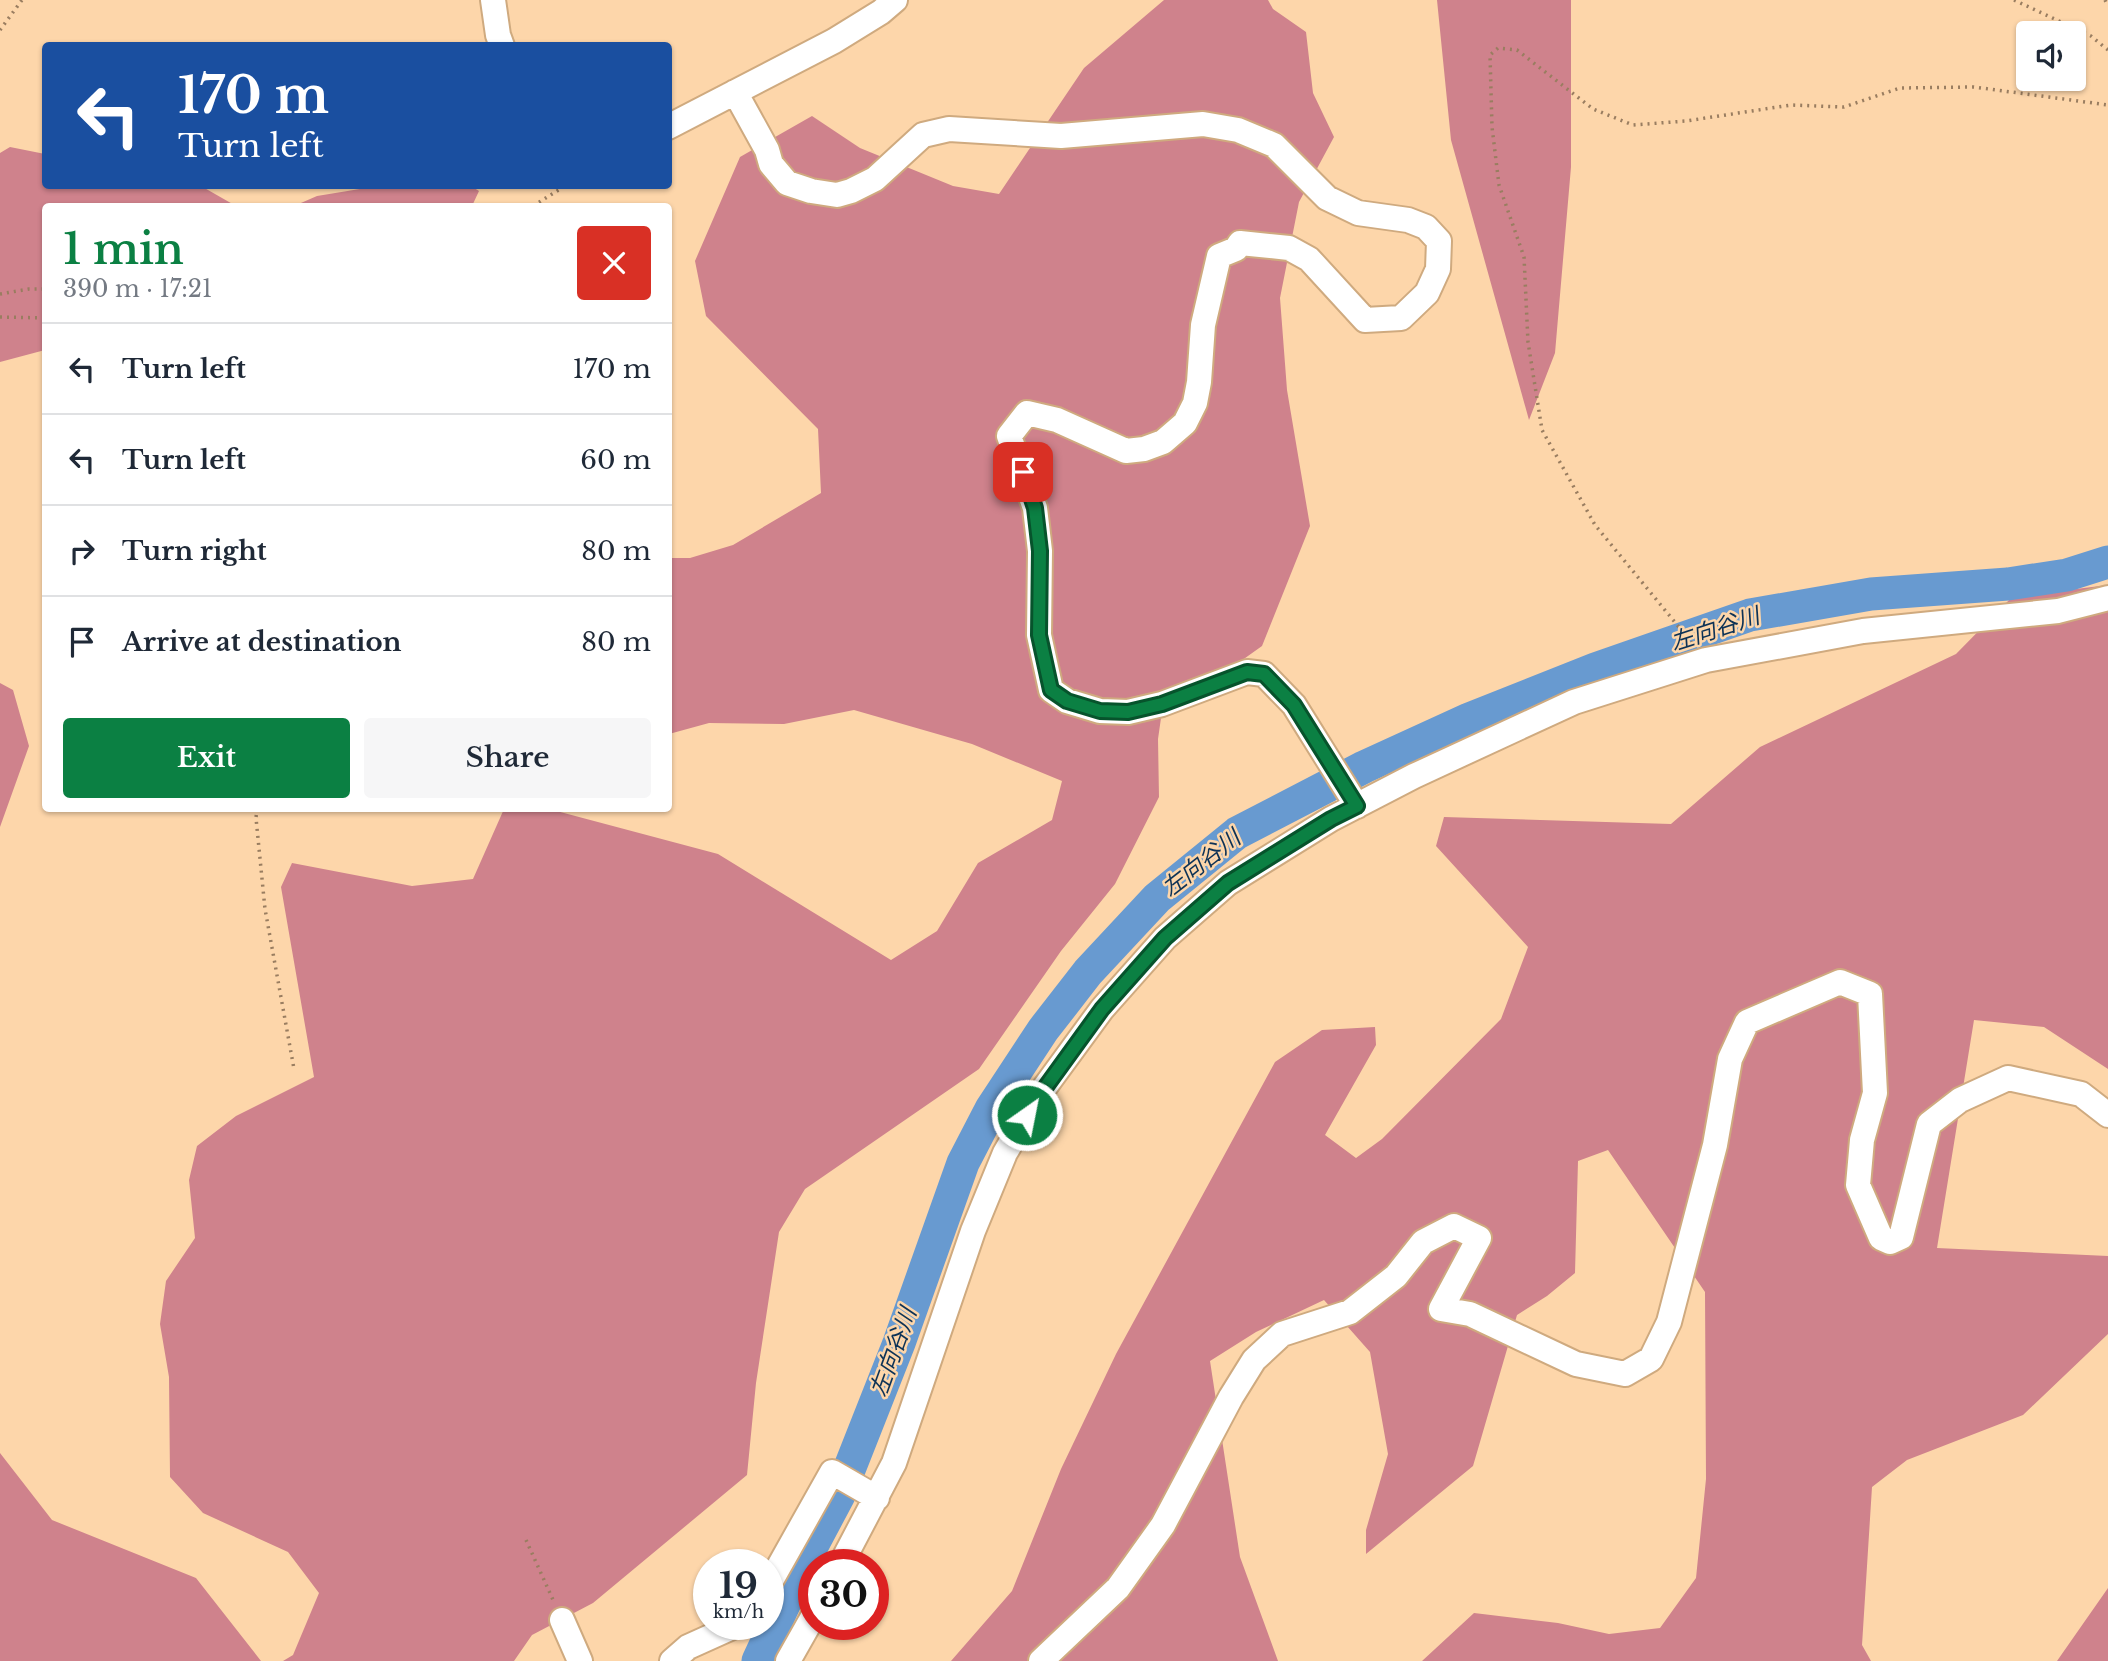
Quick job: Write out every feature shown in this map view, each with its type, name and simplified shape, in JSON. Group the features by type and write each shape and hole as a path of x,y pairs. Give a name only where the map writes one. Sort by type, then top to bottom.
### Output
{"street":[{"path":"493,0 501,42"},
{"path":"672,125 834,41 881,12 895,0"},
{"path":"735,92 771,164 787,183 811,191 837,195 852,191 876,180 923,135 949,129 1061,136 1203,124 1238,130 1274,145 1328,198 1358,213 1408,220 1426,228 1439,241 1438,269 1427,293 1401,318 1365,320 1308,259 1289,248 1240,243 1236,248 1219,256 1203,325 1195,403 1185,423 1163,442 1144,449 1126,450 1057,420 1027,413 1009,436 1035,508 1040,551 1039,635 1051,690 1067,701 1100,711 1128,712 1162,704 1247,672 1264,674 1294,705 1357,806"},
{"path":"849,1549 894,1463 978,1218 1004,1153 1039,1096 1102,1009 1165,938 1228,883 1331,819 1414,776 1574,702 1706,660 1863,632 2058,611 2108,598"},
{"path":"1041,1661 1118,1587 1163,1525 1231,1397 1254,1360 1282,1334 1350,1312 1396,1276 1423,1242 1454,1226 1479,1238 1441,1310 1470,1314 1576,1364 1625,1374 1651,1359 1669,1322 1715,1145 1730,1059 1747,1022 1762,1014 1840,982 1870,994 1875,1093 1862,1139 1858,1185 1881,1238 1890,1242 1901,1237 1929,1124 1960,1100 2008,1078 2081,1094 2108,1115"},
{"path":"784,1558 832,1472 877,1498"},
{"path":"562,1620 580,1661"},
{"path":"672,1661 688,1647 704,1640"},
{"path":"788,1661 800,1640"}],"path":[{"path":"0,30 22,0"},
{"path":"2014,0 2091,36 2108,50"},
{"path":"2105,0 2108,6"},
{"path":"1706,660 1595,525 1542,430 1528,342 1524,257 1499,185 1492,127 1490,55 1498,48 1517,50 1593,109 1633,125 1686,121 1791,105 1844,107 1900,88 1974,87 2108,105"},
{"path":"538,203 560,189"},
{"path":"0,294 42,289"},
{"path":"0,317 42,318"},
{"path":"257,812 265,909 294,1069"},
{"path":"526,1540 562,1620"}],"shaded area":[{"path":"1164,0 1268,0 1273,9 1306,32 1313,93 1334,137 1299,202 1280,298 1287,390 1310,526 1262,646 1161,718 1158,739 1159,797 1115,884 1061,951 979,1069 805,1189 779,1232 756,1383 747,1475 593,1603 532,1635 514,1661 283,1661 293,1655 319,1593 288,1552 203,1513 170,1477 169,1377 160,1324 166,1281 195,1238 189,1180 197,1146 236,1116 314,1077 281,887 292,863 412,886 473,879 503,812 560,812 718,854 891,960 937,931 978,863 1052,820 1062,781 972,744 854,710 784,724 709,723 672,733 672,558 690,558 733,545 821,493 818,429 706,316 695,261 740,157 812,116 860,148 953,186 999,194 1084,68"},
{"path":"1437,0 1571,0 1571,167 1555,353 1529,420 1451,140"},
{"path":"10,147 42,153 42,189 206,189 231,203 42,203 42,351 0,362 0,153"},
{"path":"360,189 479,191 473,203 301,203 317,196"},
{"path":"2108,585 2108,1069 2044,1027 1974,1020 1937,1248 2108,1256 2108,1334 2023,1415 1907,1460 1872,1487 1862,1645 1871,1661 1422,1661 1474,1613 1558,1623 1609,1634 1660,1628 1696,1578 1706,1479 1705,1292 1608,1150 1578,1161 1575,1273 1547,1296 1517,1315 1473,1466 1366,1554 1366,1530 1388,1454 1370,1352 1324,1300 1256,1332 1210,1361 1240,1557 1278,1661 951,1661 1012,1591 1061,1469 1116,1354 1275,1062 1322,1030 1375,1027 1376,1045 1325,1135 1356,1158 1382,1139 1501,1019 1528,947 1436,846 1444,817 1671,824 1760,747 1956,654 2012,597"},
{"path":"0,683 13,690 29,746 0,827"},
{"path":"0,1453 52,1520 196,1578 261,1661 0,1661"},
{"path":"2108,1588 2108,1661 2057,1661"}],"waterway":[{"name":"左向谷川","path":"758,1661 804,1561 839,1495 899,1343 963,1163 991,1109 1043,1030 1088,972 1157,898 1237,833 1364,767 1469,719 1595,669 1750,615 1871,594 2008,584 2067,575 2108,562"}],"route":[{"path":"1023,472 1035,508 1040,551 1039,635 1051,690 1067,701 1100,711 1128,712 1162,704 1247,672 1264,674 1294,705 1357,806 1331,819 1228,883 1165,938 1102,1009 1027,1115"}]}
